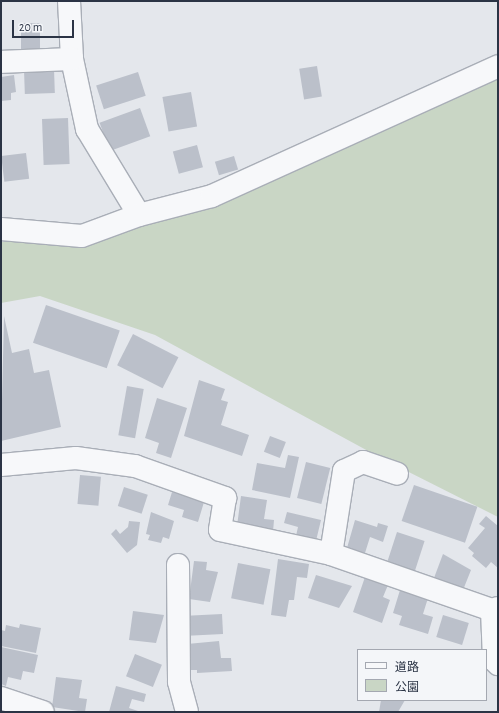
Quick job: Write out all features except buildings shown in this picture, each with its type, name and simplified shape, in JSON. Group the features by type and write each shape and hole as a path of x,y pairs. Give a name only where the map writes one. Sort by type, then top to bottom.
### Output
{"street":[{"path":"69,1 72,59 87,129 139,215"},
{"path":"1,62 72,59"},
{"path":"1,229 82,236 139,215 212,196 498,66"},
{"path":"1,465 76,458 135,466 225,498 220,530 331,554 495,609 494,660 498,664"},
{"path":"331,554 344,471 363,462 396,474"},
{"path":"178,565 179,682 187,712"},
{"path":"1,698 43,712"}],"green space":[{"path":"498,66 498,517 381,458 155,335 40,296 1,303 1,242 118,233"}]}
